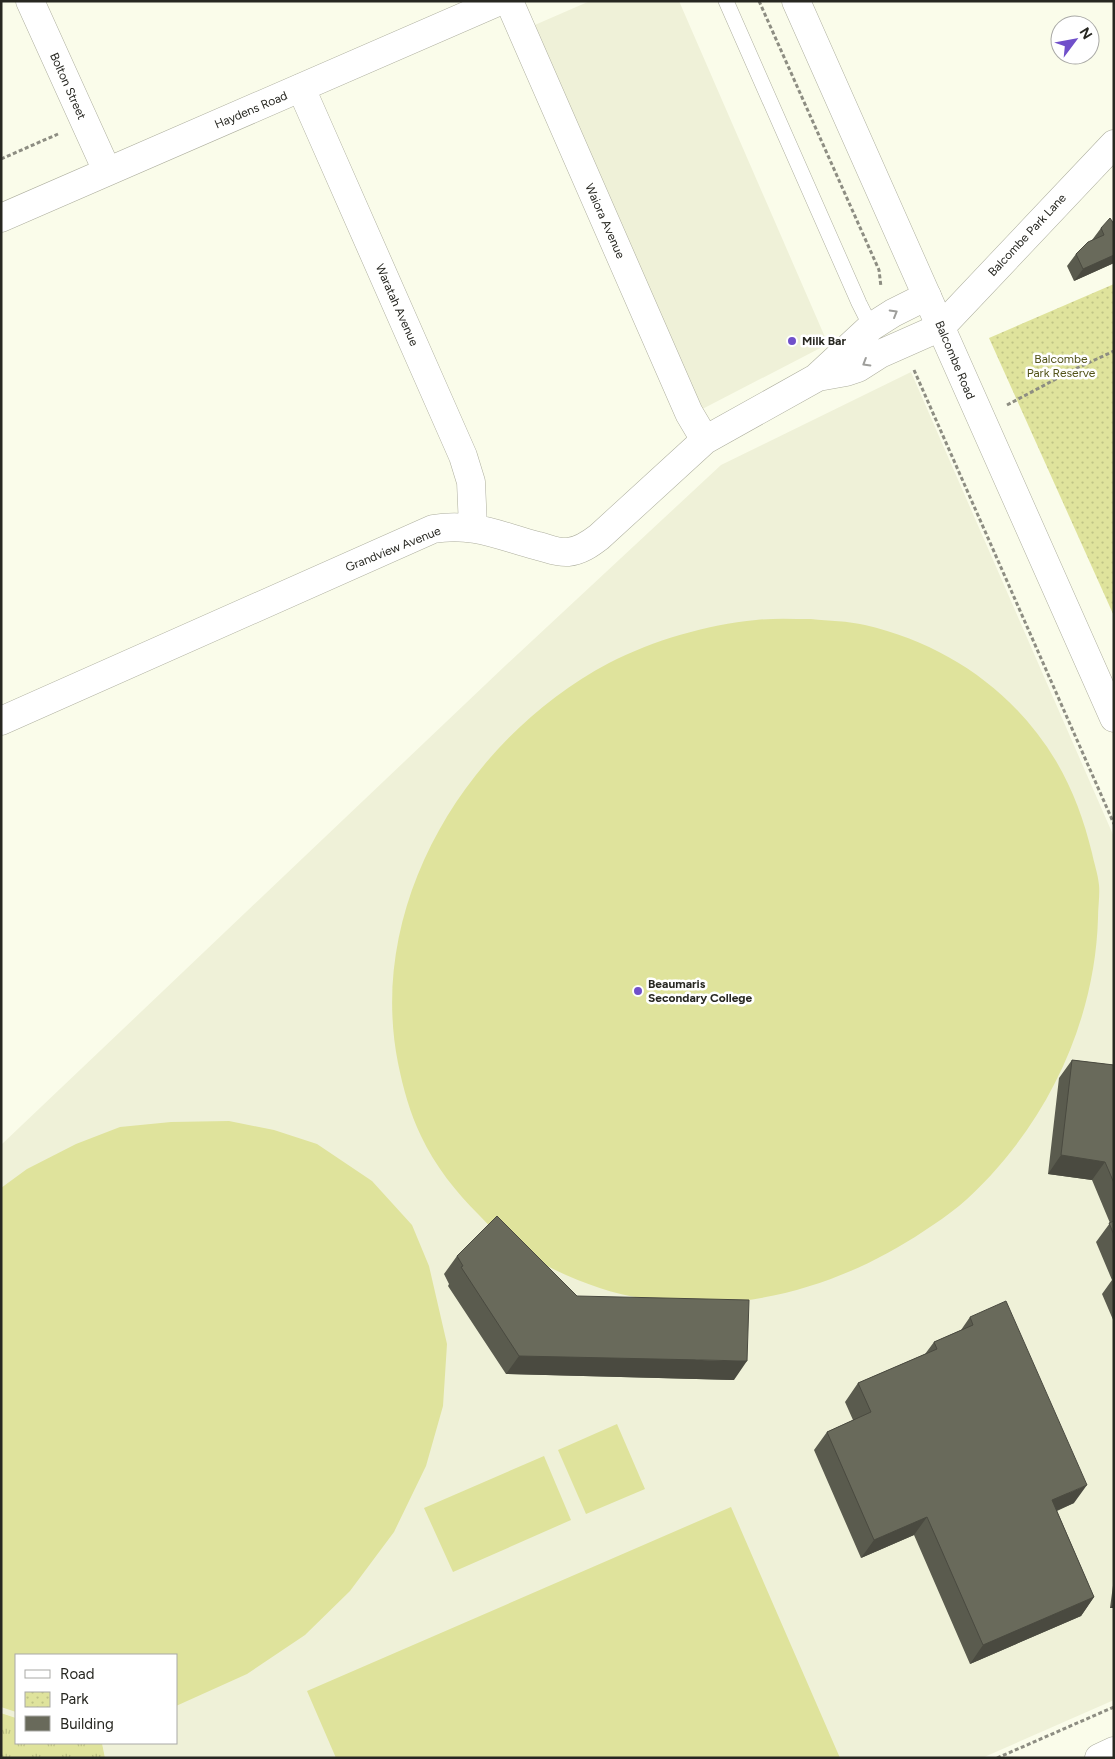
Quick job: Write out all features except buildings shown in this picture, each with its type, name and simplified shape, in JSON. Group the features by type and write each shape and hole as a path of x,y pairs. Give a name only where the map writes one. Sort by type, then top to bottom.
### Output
{"street":[{"name":"Bolton Street","path":"30,1 107,171"},
{"name":"Haydens Road","path":"1,218 500,1"},
{"name":"Waiora Avenue","path":"509,1 689,413 705,440"},
{"name":"Balcombe Road","path":"796,1 1114,718"},
{"name":"Waratah Avenue","path":"301,88 463,456 470,482 473,527"},
{"name":"Balcombe Park Lane","path":"941,327 1114,144"},
{"name":"Grandview Avenue","path":"1,720 433,530 451,526 473,527 553,550 568,552 586,547 705,440 816,378 882,320 927,296"},
{"name":"Grandview Avenue","path":"816,378 858,368 880,354 941,327"},
{"path":"1099,1758 1114,1751"}],"lane":[{"path":"726,1 851,284 882,320"}],"path":[{"path":"759,1 879,270 882,320"},
{"path":"906,344 912,367 1114,824"},
{"path":"981,418 1114,351"},
{"path":"997,1758 1114,1707"}],"shaded area":[{"path":"590,1 679,1 828,344 685,418 514,34"},
{"name":"Beaumaris Secondary College","path":"911,372 1114,837 1114,1700 982,1758 105,1758 102,1744 178,1744 178,1654 15,1654 15,1718 1,1713 1,1145 506,665 721,465"}],"green space":[{"name":"Balcombe Park Reserve","path":"1114,284 1114,616 989,338"},
{"path":"811,619 865,625 895,633 923,644 975,674 998,692 1019,712 1039,736 1056,761 1073,794 1098,877 1099,897 1095,959 1087,999 1075,1038 1058,1076 1039,1112 1015,1146 989,1177 959,1206 903,1244 836,1277 789,1292 741,1301 656,1299 627,1296 612,1292 547,1266 520,1251 504,1239 493,1230 454,1188 439,1168 421,1136 410,1109 398,1063 392,1003 398,943 414,885 439,830 472,780 512,734 558,695 609,663 644,647 681,635 737,622"},
{"path":"229,1121 274,1130 317,1144 372,1181 412,1225 429,1266 447,1344 443,1406 426,1466 394,1532 350,1591 305,1635 247,1674 178,1705 178,1654 15,1654 15,1712 1,1707 1,1188 27,1169 76,1144 120,1127 171,1122"},
{"path":"617,1424 645,1489 586,1514 558,1450"},
{"path":"544,1456 571,1520 453,1572 424,1508"},
{"path":"731,1507 840,1758 336,1758 307,1691"},
{"path":"1,1713 15,1718 15,1744 102,1744 105,1758 1,1758"}],"place":[{"name":"Milk Bar","path":"792,341"},
{"name":"Beaumaris Secondary College","path":"638,991"}]}
